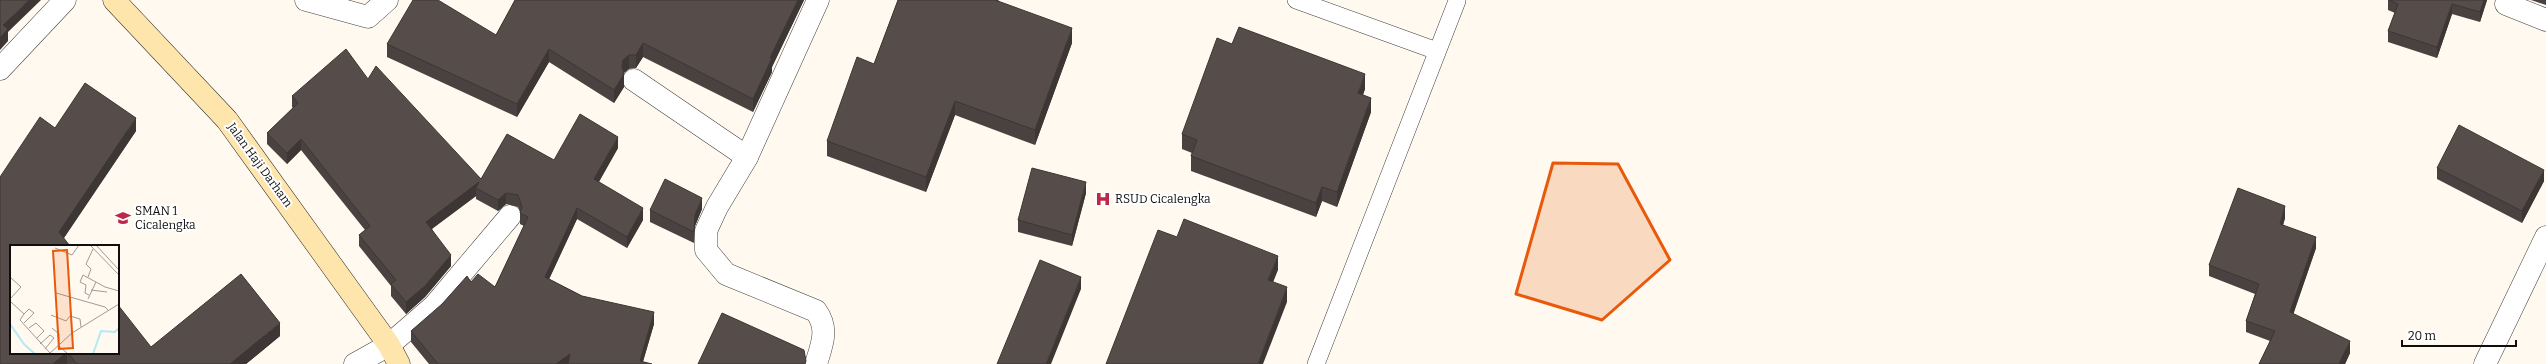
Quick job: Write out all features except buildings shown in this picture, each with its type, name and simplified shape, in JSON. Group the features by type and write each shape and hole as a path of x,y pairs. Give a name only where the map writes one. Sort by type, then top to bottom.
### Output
{"street":[{"path":"0,69 65,0"},
{"name":"Jalan Haji Darham","path":"116,0 227,120 389,345 399,364"},
{"path":"306,0 368,17 387,0"},
{"path":"816,364 824,337 824,326 816,311 726,274 706,250 706,231 717,207 746,157 818,0"},
{"path":"2506,4 2546,20"},
{"path":"634,80 746,157"},
{"path":"355,364 389,345 406,328 434,306 510,216"},
{"path":"2485,364 2546,237"}],"lane":[{"path":"1296,0 1437,52"},
{"path":"1316,364 1457,1"}],"highlighted area":[{"path":"1553,163 1618,164 1670,260 1602,320 1516,294"}],"place":[{"name":"RSUD Cicalengka","path":"1103,199"},
{"name":"SMAN 1 Cicalengka","path":"123,218"}]}
